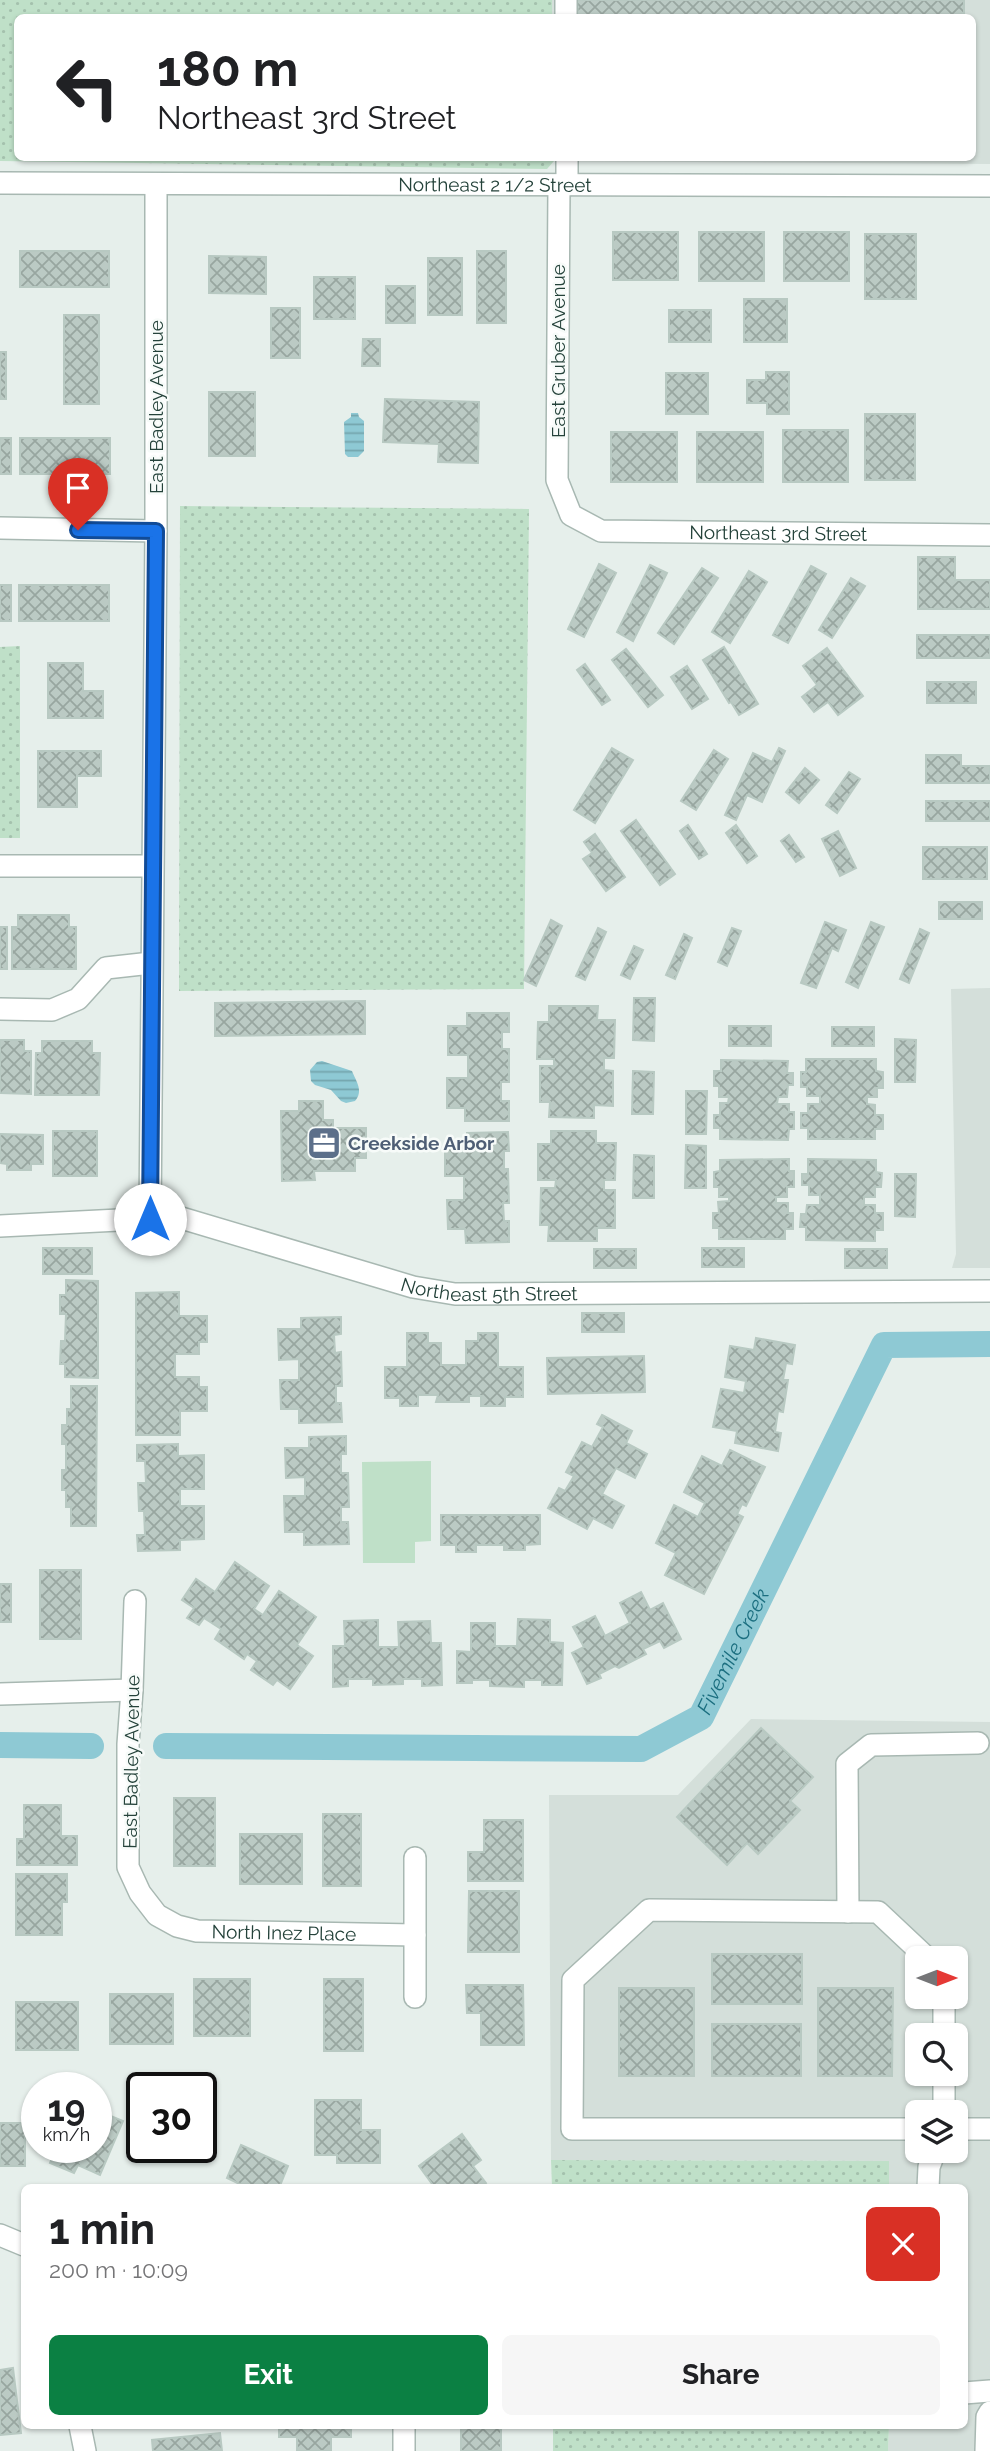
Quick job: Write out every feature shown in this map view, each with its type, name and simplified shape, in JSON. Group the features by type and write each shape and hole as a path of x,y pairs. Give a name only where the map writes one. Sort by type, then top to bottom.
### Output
{"street":[{"name":"East Gruber Avenue","path":"567,161 563,185 556,480 571,515"},
{"name":"Northeast 2 1/2 Street","path":"0,183 990,186"},
{"name":"East Badley Avenue","path":"150,1219 156,184"},
{"name":"Northeast 3rd Street","path":"571,515 601,531 990,535"},
{"path":"0,528 156,531"},
{"path":"0,866 152,866"},
{"path":"0,1009 52,1010 78,999 106,968 151,963"},
{"name":"Northeast 5th Street","path":"0,1226 178,1217 413,1287 455,1294 990,1291"},
{"name":"East Badley Avenue","path":"135,1601 128,1744 128,1867 140,1893 157,1914"},
{"path":"0,1694 132,1690"},
{"path":"848,1912 847,1763 871,1745 978,1743"},
{"path":"415,1858 415,1997"},
{"path":"905,2129 572,2129 573,1980 649,1910 878,1912 914,1946"},
{"name":"North Inez Place","path":"157,1914 177,1926 197,1931 415,1936"},
{"path":"968,2129 990,2129"},
{"path":"928,2184 930,2163"},
{"path":"0,2235 21,2244"},
{"path":"968,2393 990,2391"},
{"path":"986,2451 987,2417 990,2412"},
{"path":"81,2429 85,2451"},
{"path":"404,2429 404,2451"}],"shaded area":[{"path":"552,0 990,0 990,164 554,161 976,161 976,14 552,14"},
{"path":"990,988 990,1268 952,1268 956,1254 951,989"},
{"path":"751,1719 990,1722 990,2451 888,2451 889,2429 968,2429 968,2184 889,2184 889,2161 551,2160 549,1795 678,1795"}],"green space":[{"path":"0,0 552,0 552,14 14,14 14,161 554,161 547,169 0,161"},
{"path":"180,506 529,509 524,989 179,991"},
{"path":"20,646 20,838 0,838 0,647"},
{"path":"431,1461 431,1541 415,1542 415,1563 363,1563 362,1462"},
{"path":"551,2160 889,2161 889,2184 552,2184"},
{"path":"553,2429 889,2429 888,2451 553,2451"}],"water":[{"path":"351,413 358,413 364,421 364,451 358,457 348,457 345,454 344,422 351,417"},
{"path":"322,1061 352,1071 359,1090 355,1101 341,1101 331,1090 311,1081 310,1070 317,1062"}],"building":[{"path":"577,0 964,0 964,14 578,14"},
{"path":"613,232 678,232 678,280 613,280"},
{"path":"699,232 764,232 764,281 699,281"},
{"path":"784,232 849,232 849,281 784,281"},
{"path":"865,234 916,234 916,299 865,299"},
{"path":"20,251 109,251 109,287 20,287"},
{"path":"477,251 506,251 506,323 477,323"},
{"path":"209,256 266,257 266,294 209,293"},
{"path":"428,258 462,258 462,315 428,315"},
{"path":"314,277 355,277 355,319 314,319"},
{"path":"386,286 415,286 415,323 386,323"},
{"path":"744,299 787,299 787,342 744,342"},
{"path":"271,308 300,308 300,358 271,358"},
{"path":"669,310 711,310 711,342 669,342"},
{"path":"64,315 99,315 99,404 64,404"},
{"path":"363,339 380,339 380,366 362,366"},
{"path":"0,352 6,352 6,399 0,399"},
{"path":"766,372 789,372 789,414 767,414 767,403 747,403 747,380 766,380"},
{"path":"666,373 708,373 708,414 666,414"},
{"path":"209,392 255,392 255,456 209,456"},
{"path":"385,399 479,402 478,463 438,462 439,444 383,442"},
{"path":"865,414 915,414 915,480 865,480"},
{"path":"783,430 848,430 848,482 783,482"},
{"path":"611,432 677,432 677,482 611,482"},
{"path":"697,432 763,432 763,482 697,482"},
{"path":"0,438 11,438 11,474 0,474"},
{"path":"20,438 110,438 110,474 20,474"},
{"path":"918,557 955,557 955,580 990,580 990,609 918,609"},
{"path":"599,564 616,573 584,637 568,629"},
{"path":"650,565 667,573 633,641 617,632"},
{"path":"811,566 826,574 788,643 773,635"},
{"path":"702,568 718,578 674,644 658,633"},
{"path":"749,571 767,582 730,643 712,632"},
{"path":"851,578 865,586 832,638 819,630"},
{"path":"0,585 11,585 11,621 0,621"},
{"path":"19,585 109,585 109,621 19,621"},
{"path":"917,635 990,635 990,658 917,658"},
{"path":"724,647 758,704 739,715 703,660"},
{"path":"827,648 863,696 838,715 828,702 814,712 802,697 817,685 803,666"},
{"path":"626,649 663,695 648,707 612,660"},
{"path":"48,663 83,663 83,691 103,691 103,718 48,718"},
{"path":"585,664 610,700 602,705 577,670"},
{"path":"687,666 708,699 692,709 671,677"},
{"path":"927,682 976,682 976,703 927,703"},
{"path":"612,748 633,760 595,823 574,810"},
{"path":"779,748 785,751 762,802 747,795 736,820 725,815 753,753 772,762"},
{"path":"714,750 728,759 696,810 681,801"},
{"path":"38,751 101,751 101,776 77,776 77,807 38,807"},
{"path":"926,755 961,755 961,766 990,766 990,783 926,783"},
{"path":"805,768 819,780 799,803 786,792"},
{"path":"849,772 860,779 837,813 826,805"},
{"path":"926,801 990,801 990,821 926,821"},
{"path":"636,820 675,874 660,885 621,831"},
{"path":"688,825 707,854 699,859 680,831"},
{"path":"736,825 757,856 747,863 726,833"},
{"path":"838,831 856,868 840,876 822,839"},
{"path":"595,834 625,877 606,891 583,859 592,853 584,842"},
{"path":"789,835 804,857 796,862 781,841"},
{"path":"923,847 987,847 987,879 923,879"},
{"path":"939,902 982,902 982,919 939,919"},
{"path":"18,915 69,915 69,927 76,927 76,969 12,969 12,927 18,927"},
{"path":"551,920 562,926 536,986 524,980"},
{"path":"825,922 846,930 838,951 832,948 816,988 801,983"},
{"path":"871,922 884,927 858,988 846,982"},
{"path":"0,927 7,927 7,969 0,969"},
{"path":"598,928 606,932 585,980 576,976"},
{"path":"732,928 741,931 727,966 718,962"},
{"path":"920,929 929,933 909,983 900,979"},
{"path":"684,934 692,938 675,979 666,975"},
{"path":"634,946 643,950 630,979 621,975"},
{"path":"634,998 655,998 654,1041 633,1040"},
{"path":"365,1001 365,1034 215,1036 215,1003"},
{"path":"549,1006 598,1006 597,1020 615,1020 614,1058 604,1058 604,1070 613,1071 613,1106 594,1105 594,1118 549,1117 550,1102 540,1102 540,1066 554,1066 554,1059 537,1059 538,1022 549,1022"},
{"path":"467,1013 509,1013 509,1032 502,1032 502,1049 509,1049 509,1082 501,1082 501,1101 509,1101 509,1121 465,1121 465,1108 447,1108 447,1078 468,1078 468,1055 448,1055 448,1026 467,1026"},
{"path":"729,1026 771,1026 771,1046 729,1046"},
{"path":"832,1027 874,1027 874,1046 832,1046"},
{"path":"895,1039 916,1040 915,1082 895,1082"},
{"path":"0,1040 24,1040 24,1051 31,1051 31,1094 0,1093"},
{"path":"42,1041 92,1041 92,1053 100,1053 99,1095 35,1095 36,1053 42,1053"},
{"path":"806,1059 876,1059 876,1071 883,1072 883,1088 877,1088 877,1097 867,1097 867,1104 875,1105 875,1115 883,1115 883,1129 875,1129 875,1139 808,1139 808,1128 801,1128 801,1113 808,1113 808,1104 820,1104 820,1096 807,1096 807,1087 801,1087 801,1072 806,1072"},
{"path":"721,1060 788,1061 787,1073 793,1073 793,1085 788,1085 787,1097 778,1097 777,1104 789,1104 789,1112 794,1112 794,1129 789,1129 788,1140 720,1139 720,1128 714,1128 714,1115 720,1115 720,1103 728,1103 729,1097 719,1097 719,1086 714,1086 714,1071 721,1071"},
{"path":"633,1071 654,1072 653,1114 632,1114"},
{"path":"686,1091 707,1091 706,1134 686,1134"},
{"name":"Creekside Arbor","path":"299,1101 323,1101 323,1120 333,1120 333,1128 366,1128 366,1158 355,1158 355,1171 314,1171 315,1180 282,1181 281,1111 299,1111"},
{"path":"53,1131 97,1131 97,1176 53,1176"},
{"path":"551,1131 596,1131 596,1143 616,1143 615,1180 604,1180 604,1190 615,1190 615,1228 597,1228 597,1241 548,1241 549,1225 540,1225 541,1188 555,1188 556,1180 538,1180 538,1144 551,1144"},
{"path":"508,1132 509,1151 504,1151 504,1169 508,1169 509,1203 503,1203 504,1221 509,1221 509,1242 466,1243 465,1229 448,1229 447,1200 464,1200 464,1176 445,1176 445,1144 467,1144 467,1133"},
{"path":"0,1134 43,1135 43,1164 31,1164 31,1170 7,1170 7,1164 0,1163"},
{"path":"686,1145 706,1146 706,1188 685,1188"},
{"path":"634,1155 654,1156 654,1198 633,1198"},
{"path":"789,1159 789,1171 794,1171 794,1187 787,1187 787,1197 776,1197 776,1203 788,1203 788,1213 793,1213 793,1229 785,1229 785,1239 719,1239 719,1228 713,1228 713,1213 719,1213 718,1202 729,1201 729,1197 719,1197 719,1187 714,1187 714,1172 720,1171 720,1160"},
{"path":"808,1159 876,1160 876,1172 882,1173 881,1187 875,1187 875,1197 864,1197 864,1205 875,1205 875,1213 883,1213 883,1230 875,1230 875,1241 806,1240 806,1227 800,1227 801,1214 806,1214 807,1205 820,1205 820,1195 809,1195 809,1185 802,1185 802,1174 808,1174"},
{"path":"895,1174 916,1174 915,1217 895,1216"},
{"path":"43,1248 92,1248 92,1274 43,1274"},
{"path":"702,1248 744,1248 744,1267 702,1267"},
{"path":"594,1249 636,1249 636,1268 594,1268"},
{"path":"845,1249 887,1249 887,1268 845,1268"},
{"path":"66,1280 98,1281 98,1378 65,1377 65,1364 60,1364 61,1341 65,1341 66,1314 60,1314 60,1295 66,1295"},
{"path":"179,1292 179,1316 207,1316 207,1342 199,1342 199,1354 175,1354 175,1377 199,1377 199,1387 207,1387 207,1411 180,1411 180,1435 136,1435 136,1293"},
{"path":"582,1313 624,1313 624,1332 582,1332"},
{"path":"341,1317 341,1334 334,1335 335,1353 341,1352 342,1386 336,1386 336,1403 341,1403 342,1422 299,1423 299,1409 281,1409 280,1380 299,1380 299,1359 279,1360 278,1329 301,1329 301,1318"},
{"path":"407,1333 428,1333 428,1343 441,1343 441,1365 466,1365 466,1341 478,1341 478,1333 498,1333 498,1367 523,1367 523,1397 505,1397 505,1406 481,1406 481,1396 469,1396 469,1402 436,1402 438,1395 418,1395 418,1406 400,1406 400,1398 385,1398 385,1367 407,1367"},
{"path":"756,1338 795,1345 792,1364 786,1363 783,1380 788,1380 783,1412 778,1411 775,1432 781,1433 778,1451 735,1443 737,1431 713,1427 721,1389 744,1393 746,1381 725,1377 730,1346 754,1350"},
{"path":"644,1356 645,1392 548,1394 547,1358"},
{"path":"71,1386 97,1386 96,1526 71,1526 71,1507 66,1507 66,1490 62,1490 62,1470 66,1470 66,1444 62,1444 62,1425 67,1425 67,1409 71,1409"},
{"path":"602,1415 632,1431 626,1443 647,1454 635,1478 616,1468 602,1494 624,1506 612,1528 593,1518 587,1529 548,1508 559,1488 565,1491 574,1476 566,1472 582,1442 592,1447 603,1427 597,1424"},
{"path":"346,1436 346,1454 341,1454 341,1473 348,1473 349,1507 341,1507 341,1522 348,1522 349,1544 304,1545 304,1532 285,1532 284,1496 305,1496 305,1477 286,1478 285,1448 309,1448 309,1437"},
{"path":"178,1444 178,1456 204,1455 204,1489 180,1489 180,1506 204,1506 204,1539 180,1540 180,1550 138,1551 137,1535 145,1535 144,1511 139,1511 138,1483 146,1483 145,1461 137,1461 137,1445"},
{"path":"730,1450 765,1467 746,1506 742,1504 737,1514 743,1517 704,1594 665,1575 676,1553 656,1543 674,1505 698,1517 705,1503 684,1492 702,1456 722,1466"},
{"path":"441,1515 540,1515 540,1544 525,1545 525,1550 504,1550 504,1545 476,1545 476,1552 456,1552 456,1545 441,1545"},
{"path":"235,1562 269,1586 254,1609 263,1615 279,1591 316,1617 297,1645 313,1656 290,1689 277,1680 273,1685 251,1670 257,1661 247,1654 244,1659 215,1639 221,1629 204,1618 199,1625 187,1618 194,1608 182,1600 196,1579 215,1592"},
{"path":"40,1570 81,1570 81,1639 40,1639"},
{"path":"0,1584 11,1584 11,1622 0,1622"},
{"path":"641,1592 650,1610 663,1603 681,1639 664,1648 660,1641 643,1649 646,1654 619,1668 615,1666 599,1674 601,1678 587,1684 572,1653 584,1647 573,1627 595,1616 605,1636 630,1623 620,1603"},
{"path":"518,1619 550,1620 550,1642 563,1643 562,1685 542,1685 542,1680 524,1680 524,1687 490,1686 490,1680 457,1683 457,1651 471,1652 471,1623 495,1623 495,1646 517,1646"},
{"path":"378,1620 378,1647 399,1647 398,1622 430,1621 431,1643 441,1643 442,1685 422,1686 422,1679 403,1679 403,1684 373,1685 373,1679 348,1679 348,1686 333,1687 333,1646 345,1646 344,1621"},
{"path":"761,1728 813,1777 790,1801 800,1810 758,1854 747,1843 727,1865 677,1817"},
{"path":"174,1798 215,1798 215,1866 174,1866"},
{"path":"24,1805 61,1805 61,1836 77,1836 77,1865 17,1865 17,1839 24,1839"},
{"path":"323,1814 361,1814 361,1886 323,1886"},
{"path":"484,1820 523,1820 523,1881 468,1881 468,1852 484,1852"},
{"path":"240,1834 302,1834 302,1884 240,1884"},
{"path":"16,1874 67,1874 67,1902 62,1902 62,1935 16,1935"},
{"path":"469,1891 519,1891 519,1952 468,1952"},
{"path":"712,1954 802,1954 802,2004 712,2004"},
{"path":"194,1979 250,1979 250,2036 194,2036"},
{"path":"324,1979 363,1979 363,2051 324,2051"},
{"path":"466,1985 523,1985 524,2045 481,2045 481,2013 467,2013"},
{"path":"619,1988 694,1988 694,2076 619,2076"},
{"path":"818,1988 893,1988 892,2076 818,2076"},
{"path":"110,1994 173,1994 173,2044 110,2044"},
{"path":"16,2002 78,2002 78,2050 16,2050"},
{"path":"712,2024 801,2024 801,2076 712,2076"},
{"path":"315,2100 361,2100 361,2130 380,2130 380,2163 337,2163 337,2155 315,2155"},
{"path":"112,2117 123,2121 112,2147"},
{"path":"0,2123 21,2123 21,2163 25,2163 25,2166 0,2166"},
{"path":"462,2134 481,2160 473,2166 486,2183 432,2184 419,2166"},
{"path":"241,2145 288,2166 281,2184 240,2184 227,2178"},
{"path":"50,2163 105,2163 100,2175 78,2165 74,2173"},
{"path":"13,2368 21,2433 0,2435 0,2370"},
{"path":"279,2429 351,2429 351,2437 331,2437 331,2451 297,2451 297,2437 279,2437"},
{"path":"461,2429 501,2429 501,2451 461,2451"},
{"path":"220,2433 222,2451 153,2451 152,2440"}],"waterway":[{"name":"Fivemile Creek","path":"166,1746 641,1749 701,1717 884,1345 990,1344"},
{"name":"Fivemile Creek","path":"0,1745 91,1746"}],"place":[{"name":"Creekside Arbor","path":"324,1143"}],"route":[{"path":"78,530 156,531 150,1219"}]}
